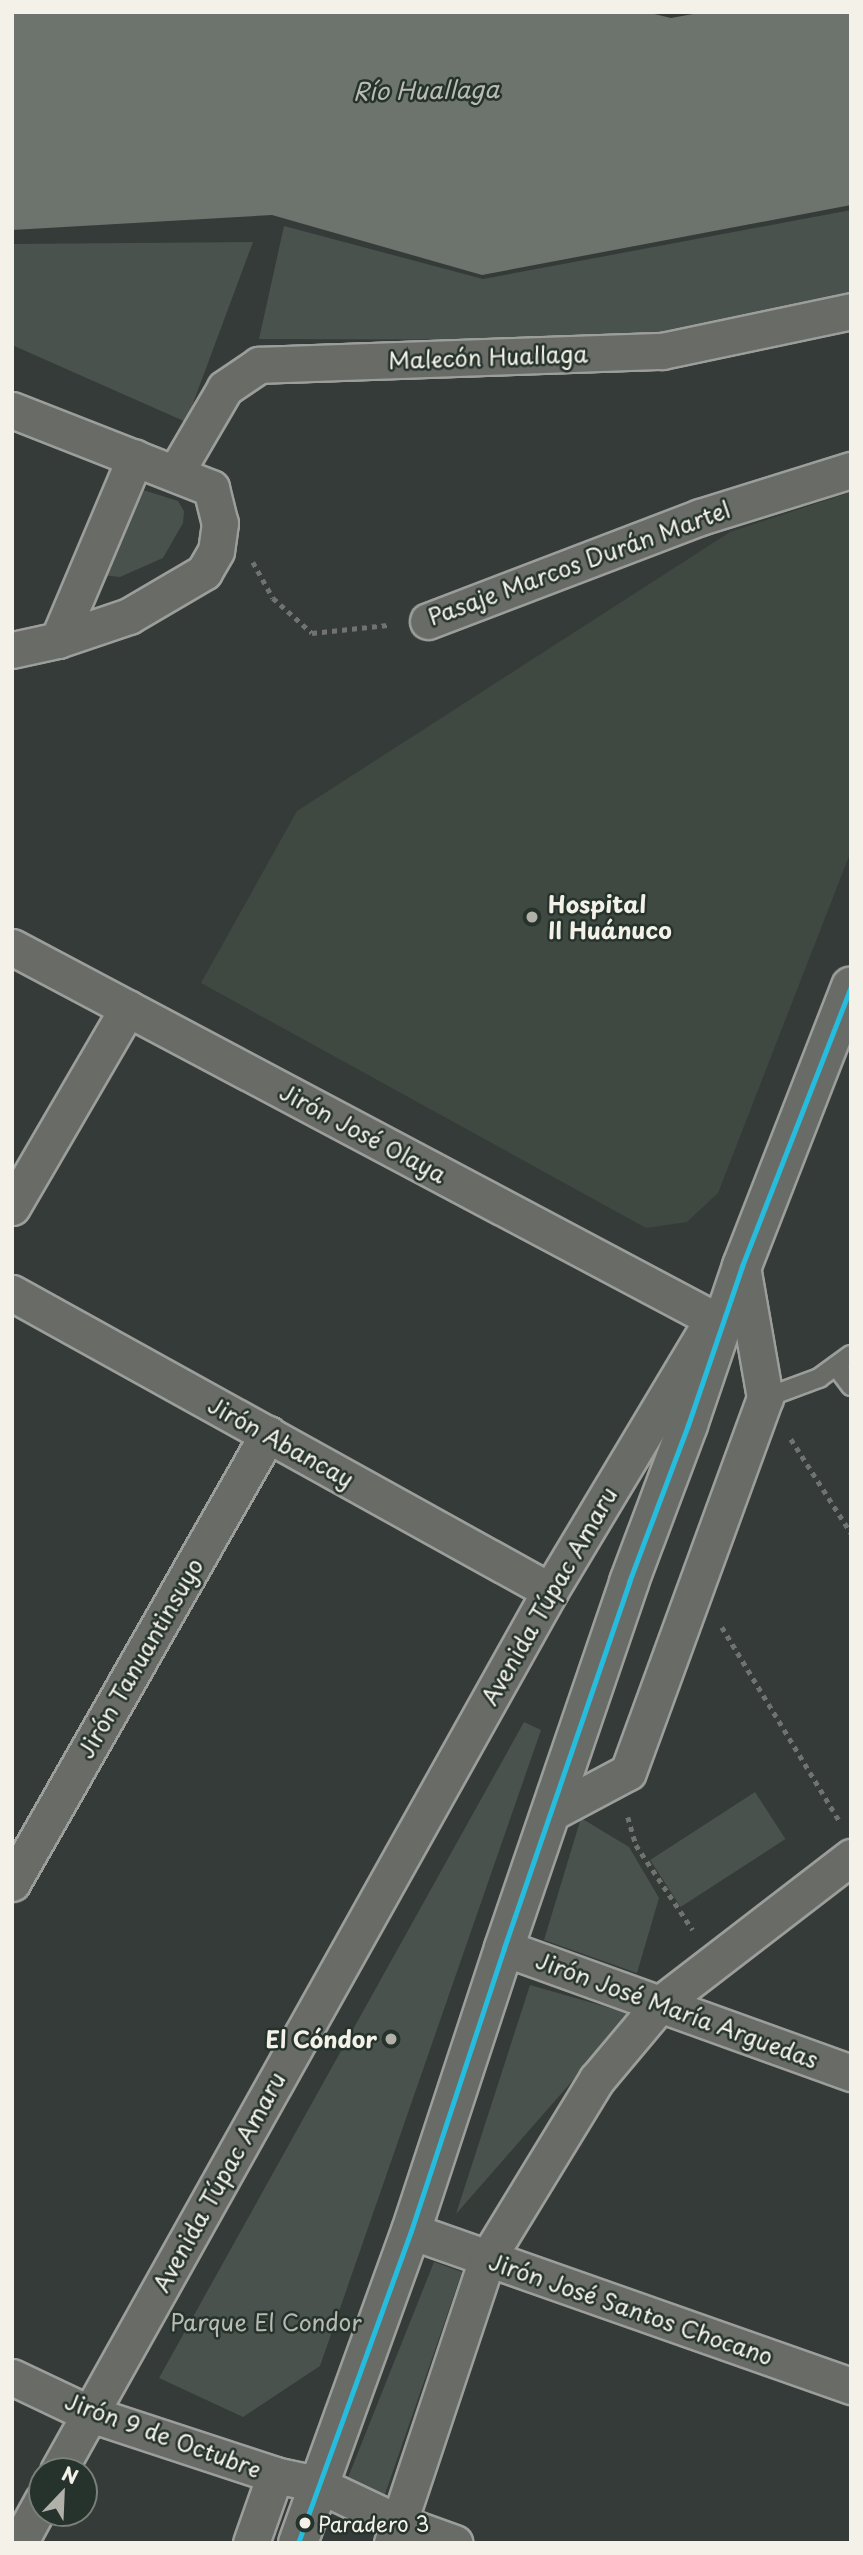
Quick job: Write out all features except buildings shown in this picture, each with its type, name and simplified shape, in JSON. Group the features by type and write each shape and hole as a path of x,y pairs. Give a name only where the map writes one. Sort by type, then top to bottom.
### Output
{"highway":[{"path":"298,2543 317,2484 411,2231 503,1948 742,1266 851,987"}],"street":[{"name":"Malecón Huallaga","path":"176,472 225,388 259,366 662,351 851,311"},
{"path":"12,410 176,472 211,488 220,523 216,551 204,572 129,616 58,640 12,650"},
{"path":"58,640 135,458"},
{"name":"Pasaje Marcos Durán Martel","path":"428,621 700,517 851,470"},
{"name":"Jirón José Olaya","path":"12,947 713,1319"},
{"path":"12,1207 128,1008"},
{"path":"550,1814 628,1772 765,1398 742,1266"},
{"name":"Avenida Túpac Amaru","path":"66,2457 550,1591 742,1266"},
{"name":"Jirón Abancay","path":"12,1293 550,1591"},
{"name":"Jirón Tanuantinsuyo","path":"12,1883 268,1434"},
{"path":"395,2533 487,2259 597,2079 660,2004 715,1962 847,1842"},
{"name":"Jirón José María Arguedas","path":"503,1948 851,2073"},
{"name":"Jirón José Santos Chocano","path":"411,2231 851,2386"},
{"name":"Jirón 9 de Octubre","path":"12,2376 90,2414 275,2475 317,2484 395,2533 455,2543"},
{"path":"251,2543 275,2475"},
{"path":"19,2543 28,2527"}],"lane":[{"path":"765,1398 819,1378 844,1360 851,1386"}],"path":[{"name":"Pasaje Marcos Durán Martel","path":"248,554 273,598 312,633 428,621"},
{"path":"765,1398 851,1533"},
{"path":"696,1585 847,1842"},
{"path":"628,1772 628,1818 636,1845 715,1962"}],"shaded area":[{"name":"Hospital II Huánuco","path":"851,492 851,851 718,1193 687,1222 646,1228 201,983 297,811 730,532"}],"green space":[{"path":"851,210 851,304 703,334 603,340 259,339 284,226 483,279"},
{"path":"253,242 186,422 12,345 12,244"},
{"path":"140,489 178,501 184,511 183,523 163,558 120,577 102,575"},
{"name":"Parque El Condor","path":"524,1722 541,1730 320,2366 243,2417 159,2378"},
{"path":"755,1792 785,1839 681,1907 650,1860"},
{"path":"581,1818 629,1847 659,1898 637,1973 544,1940"},
{"path":"530,1985 631,2014 456,2214"},
{"path":"434,2262 462,2272 384,2497 347,2480"}],"water":[{"name":"Río Huallaga","path":"12,12 646,12 671,18 704,12 851,12 851,205 482,275 272,215 12,230"}],"transit line":[{"path":"298,2543 411,2231 629,1582 688,1425 742,1266 851,987"}],"place":[{"name":"Hospital II Huánuco","path":"532,917"},
{"name":"El Cóndor","path":"391,2039"},
{"name":"Paradero 3","path":"305,2523"}]}
